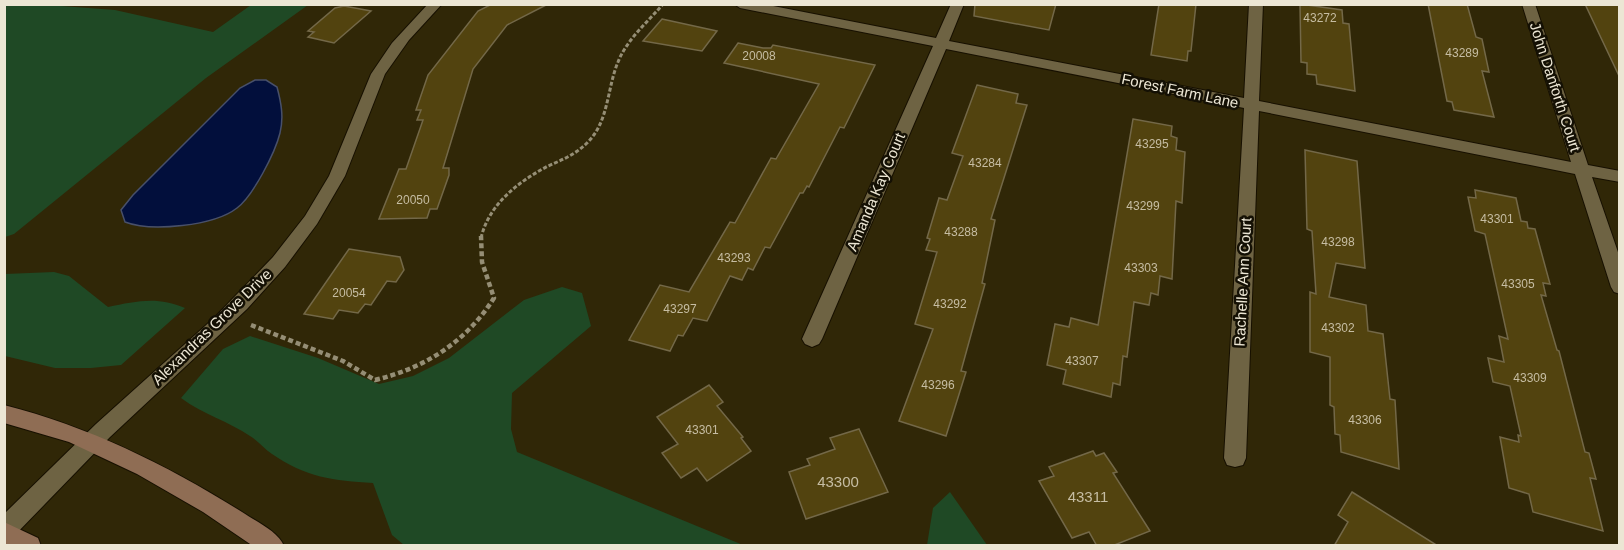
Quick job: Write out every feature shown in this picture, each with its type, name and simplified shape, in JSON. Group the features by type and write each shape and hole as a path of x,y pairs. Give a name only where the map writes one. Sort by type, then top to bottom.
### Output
{"main road":[{"path":"4,414 90,442 156,473 231,516 273,546"},
{"path":"4,531 30,546"}],"street":[{"name":"Alexandras Grove Drive","path":"4,531 90,442 228,316 259,285 297,240 324,200 346,156 364,104 379,72 398,45 436,4"},
{"name":"Forest Farm Lane","path":"740,4 1620,177"},
{"name":"Amanda Kay Court","path":"812,339 958,4"},
{"name":"Rachelle Ann Court","path":"1235,458 1256,4"},
{"name":"John Danforth Court","path":"1528,4 1620,287"}],"path":[{"path":"228,316 343,361 375,380 412,370 443,350 481,319 494,298 484,270 480,249 483,230 495,208 511,191 536,172 574,153 589,141 606,111 619,59 663,4"}],"green space":[{"path":"5,4 115,10 213,32 251,5 308,5 206,78 14,234 5,237"},
{"path":"54,272 69,276 108,307 156,301 185,308 121,365 55,368 5,356 5,274"},
{"path":"562,287 582,293 591,326 512,393 511,429 517,452 743,545 404,545 392,535 373,483 333,479 296,468 272,454 242,431 181,398 223,349 250,336 318,358 379,384 413,376 449,358 524,300"},
{"path":"950,492 987,545 927,545 933,508"}],"shaded area":[{"path":"255,80 266,80 277,87 282,121 280,133 268,162 243,202 227,214 198,223 150,227 125,222 121,210 133,195 240,88"}],"building":[{"path":"492,4 548,4 507,25 473,69 443,168 449,168 449,175 437,209 430,209 427,218 379,219 399,169 406,169 423,120 417,120 421,110 416,110 428,75 478,11"},
{"path":"975,4 1056,4 1049,30 974,16"},
{"path":"1159,4 1196,4 1191,51 1188,51 1187,61 1151,55"},
{"path":"1300,4 1342,10 1343,23 1349,24 1355,91 1317,84 1316,75 1307,74 1307,63 1301,62"},
{"path":"1428,4 1467,4 1476,37 1482,39 1489,72 1482,71 1494,117 1454,110 1452,102 1447,101"},
{"path":"1585,4 1620,4 1620,78"},
{"path":"344,6 371,11 334,43 308,37 314,32 308,31 335,8"},
{"path":"662,19 717,31 702,51 643,41"},
{"path":"738,43 763,48 771,48 773,45 875,65 844,128 840,127 809,187 807,186 803,193 800,193 770,248 765,247 753,270 748,268 742,280 730,276 707,321 693,318 683,336 678,335 670,351 629,340 660,285 689,292 730,222 735,223 771,158 776,159 819,84 724,63"},
{"path":"977,85 1018,94 1016,103 1027,105 991,219 995,220 982,283 985,284 961,371 966,372 946,436 899,421 933,329 915,324 937,252 926,250 930,239 927,238 939,198 947,200 963,156 952,153"},
{"path":"1133,119 1172,126 1171,136 1177,138 1176,150 1185,152 1182,203 1176,201 1172,279 1160,276 1158,295 1151,293 1149,305 1134,302 1127,357 1123,356 1120,385 1113,383 1111,397 1063,384 1066,370 1047,365 1055,324 1069,327 1071,318 1098,325"},
{"path":"1305,150 1357,161 1365,268 1336,263 1329,297 1366,305 1368,331 1383,334 1390,399 1395,400 1399,469 1341,452 1340,435 1335,434 1334,407 1330,405 1330,357 1310,352 1310,292 1316,294 1312,231 1307,229"},
{"path":"1475,190 1516,198 1521,221 1527,222 1528,228 1535,229 1550,284 1543,283 1546,296 1541,295 1559,351 1585,452 1589,453 1596,479 1590,478 1603,531 1533,512 1529,494 1509,488 1500,437 1519,442 1518,435 1521,436 1510,386 1493,382 1488,358 1504,362 1499,336 1508,339 1485,234 1475,231 1468,197 1476,198"},
{"path":"349,249 400,257 404,270 396,282 387,281 371,305 365,304 358,313 339,310 333,319 304,314"},
{"path":"709,385 723,402 717,406 743,437 741,438 751,451 707,481 697,468 681,478 662,453 678,444 657,417"},
{"path":"859,429 888,492 806,519 789,472 810,465 807,459 835,449 830,438"},
{"path":"1093,451 1096,456 1104,453 1117,472 1113,473 1150,531 1112,546 1097,546 1089,532 1072,538 1039,481 1054,476 1049,467"},
{"path":"1352,492 1438,546 1334,546 1348,522 1338,515"}]}
